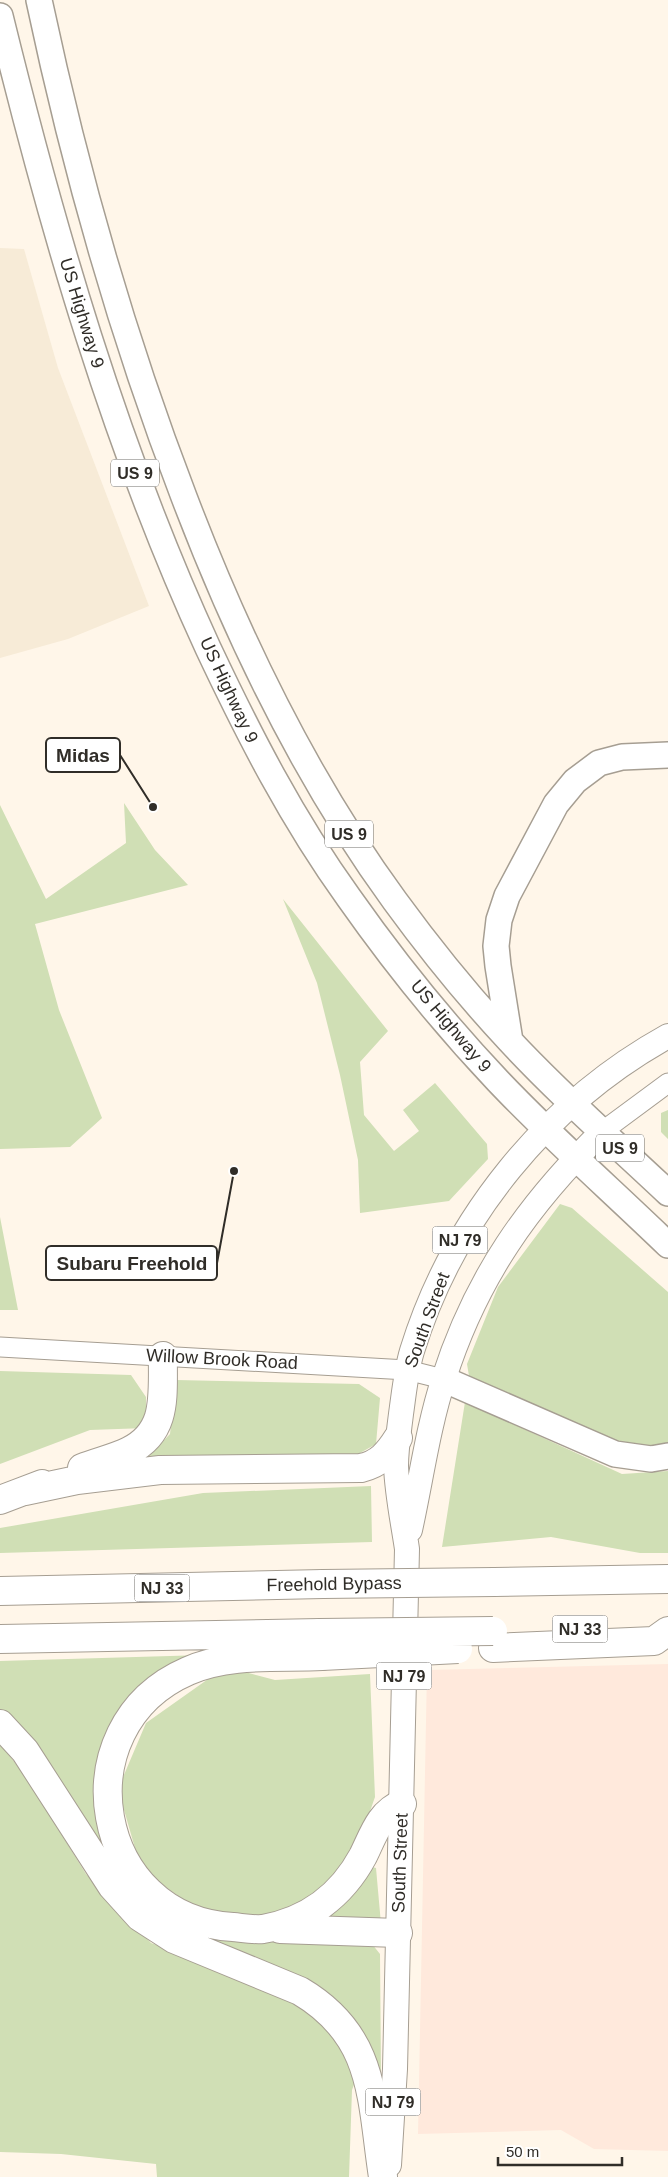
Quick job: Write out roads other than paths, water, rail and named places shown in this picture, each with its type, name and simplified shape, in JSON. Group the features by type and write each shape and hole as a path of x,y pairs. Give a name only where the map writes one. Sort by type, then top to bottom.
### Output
{"highway":[{"name":"US Highway 9","path":"39,0 81,181 122,323 164,447 230,612 295,744 349,834 410,922 469,996 510,1041 572,1103 668,1193"},
{"name":"US Highway 9","path":"0,16 35,155 96,362 145,500 181,589 248,733 316,850 381,942 446,1023 545,1129 668,1245"},
{"path":"510,1041 496,946 499,920 507,896 556,804 575,781 599,763 622,757 668,755"},
{"path":"0,1500 128,1452 146,1440 157,1426 161,1412 163,1356"},
{"path":"443,1380 615,1454 651,1460 668,1456"},
{"path":"25,1491 77,1480 160,1470 361,1468 380,1461 398,1438"},
{"name":"Freehold Bypass","path":"0,1591 668,1579"},
{"name":"NJ 33","path":"0,1639 321,1644 493,1639 668,1629"},
{"path":"321,1644 207,1664 165,1683 142,1703 129,1720 116,1745 108,1772 106,1790 110,1823 121,1853 141,1883 165,1904 198,1921 220,1927 398,1932"},
{"path":"0,1724 25,1751 112,1886 140,1917 174,1939 300,1991 315,2000 343,2026 353,2040 366,2069 383,2177"},
{"path":"262,1929 314,1910 338,1892 354,1872 386,1813 402,1804"}],"main road":[{"name":"South Street","path":"388,2177 395,2069 406,1549 396,1466 407,1370 432,1297 454,1250 511,1168 545,1129 572,1103 621,1066 668,1036"},
{"name":"South Street","path":"406,1549 443,1380 456,1341 473,1304 503,1249 544,1193 603,1132"}],"street":[{"path":"603,1132 668,1083"},
{"name":"Willow Brook Road","path":"0,1347 407,1370 443,1380"}],"place":[{"name":"Midas","path":"153,807"},
{"name":"Subaru Freehold","path":"234,1171"}]}
